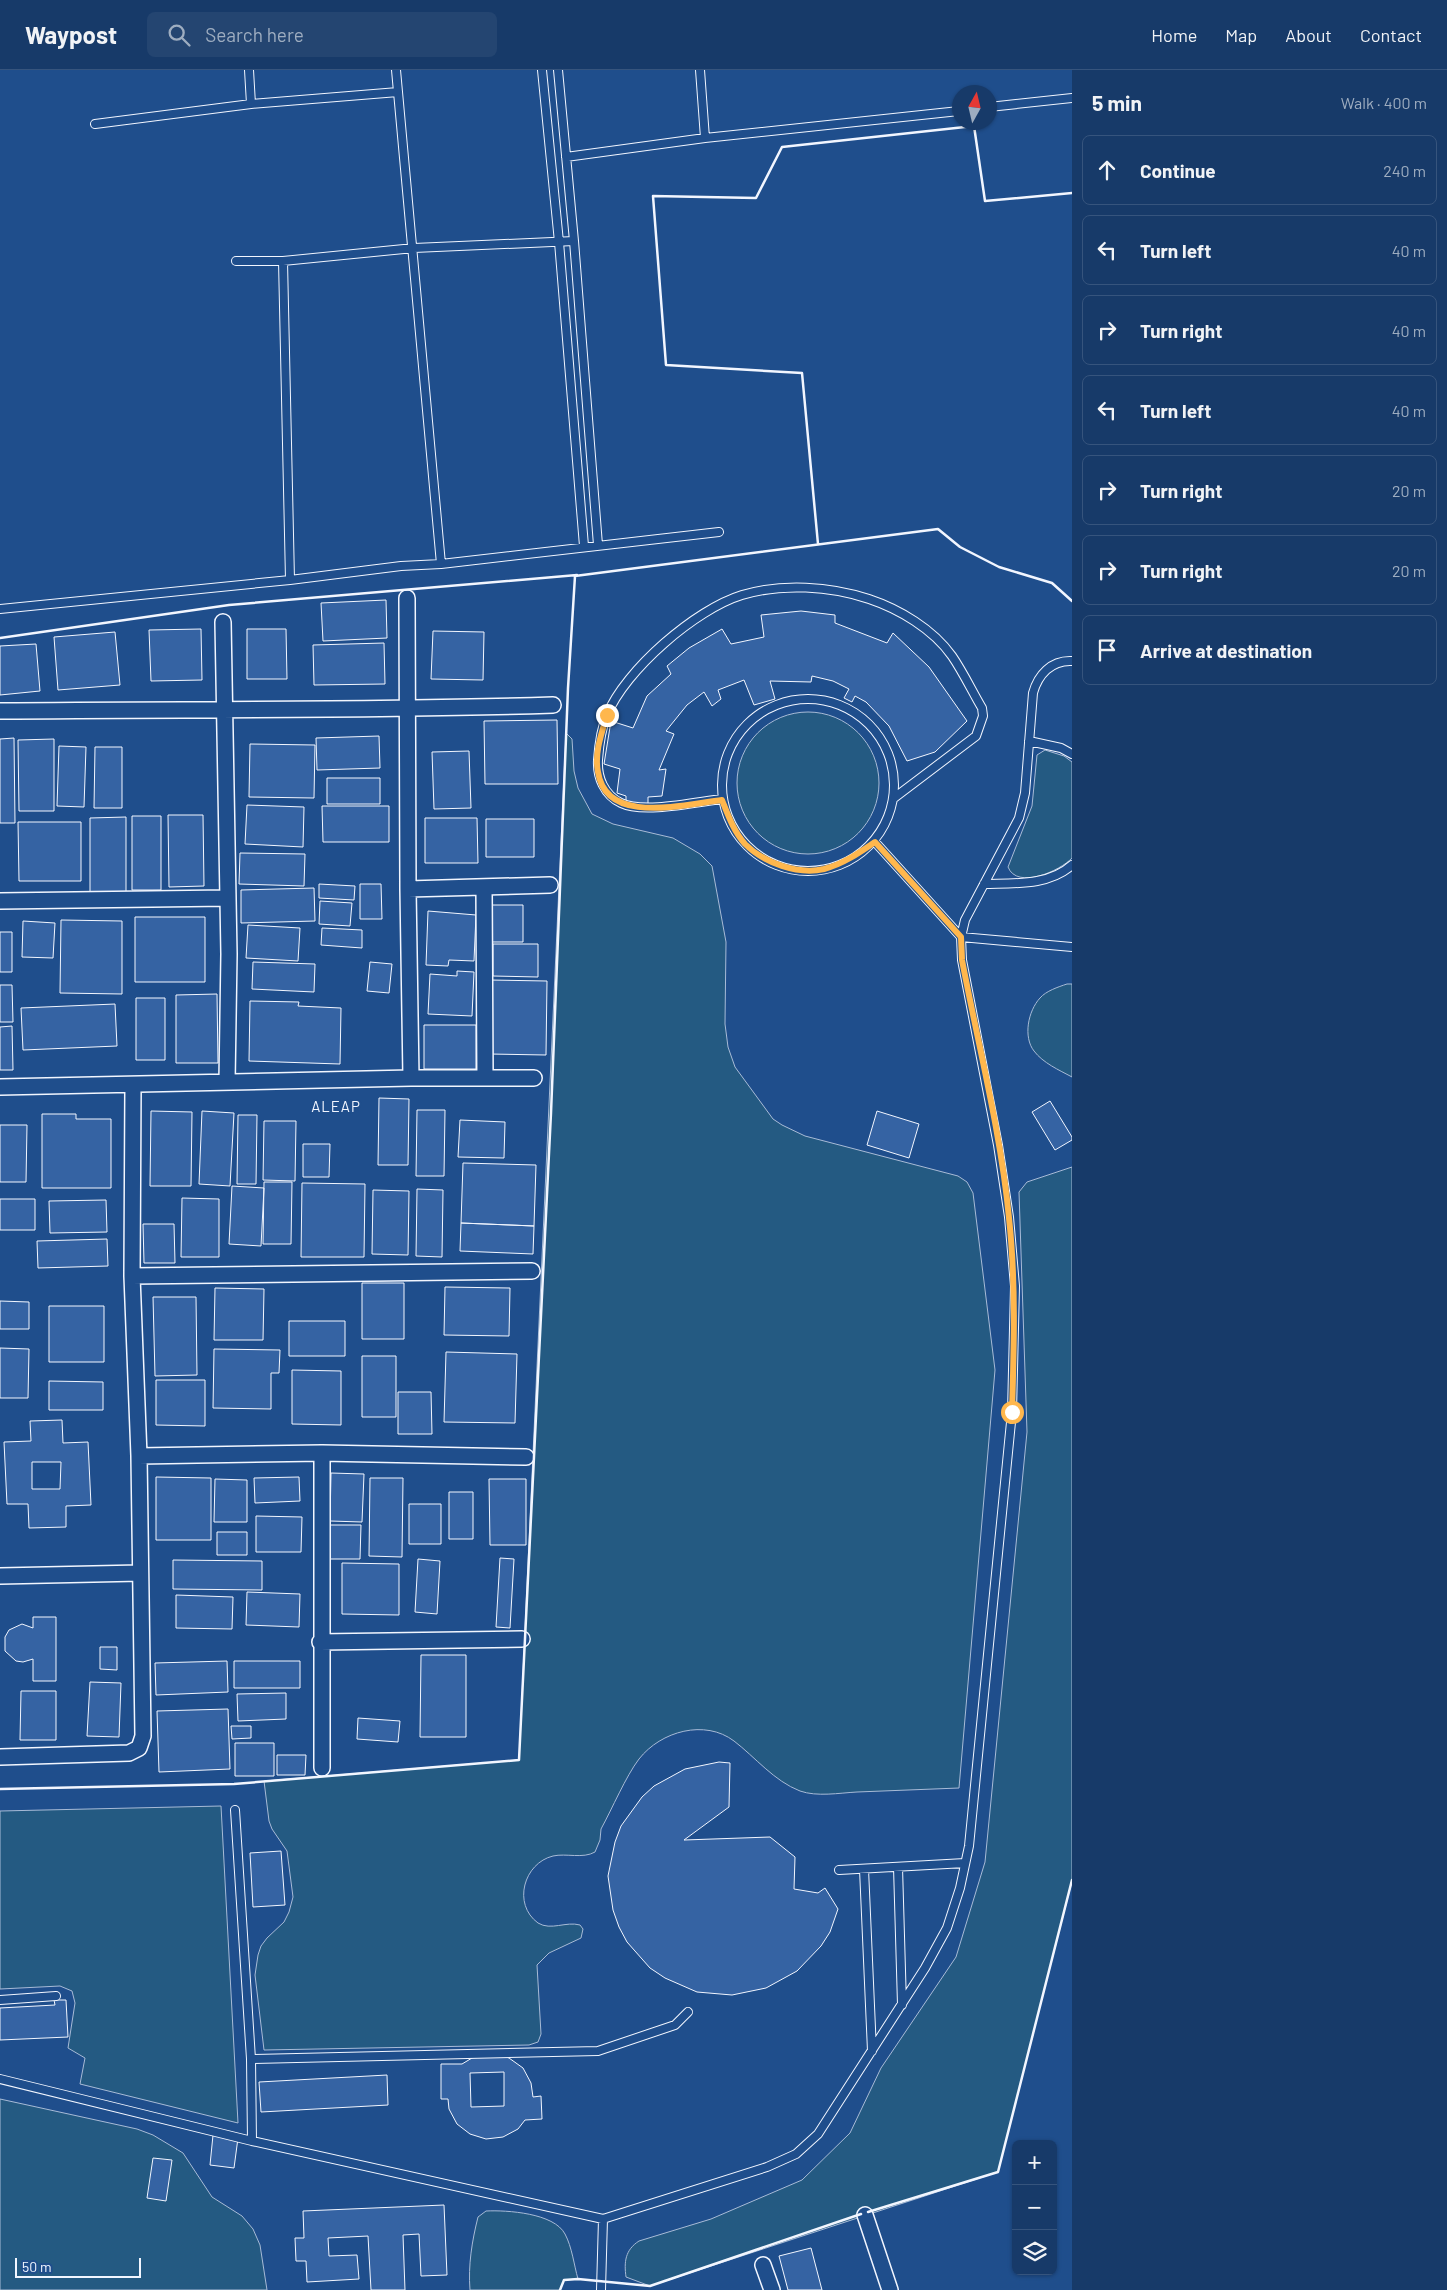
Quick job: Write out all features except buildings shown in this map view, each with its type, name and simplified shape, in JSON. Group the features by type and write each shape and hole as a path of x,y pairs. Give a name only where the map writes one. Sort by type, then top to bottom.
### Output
{"street":[{"path":"407,598 411,1078"},
{"path":"223,622 228,954 227,1082"},
{"path":"0,711 225,708 407,710 553,705"},
{"path":"408,889 550,885"},
{"path":"484,887 485,1078"},
{"path":"0,901 227,898"},
{"path":"0,1087 411,1078 534,1078"},
{"path":"0,1757 128,1753 139,1748 143,1731 139,1456 132,1276 134,1085"},
{"path":"132,1276 532,1271"},
{"path":"139,1456 322,1452 526,1457"},
{"path":"322,1452 320,1642 322,1768"},
{"path":"0,1576 140,1573"},
{"path":"320,1642 522,1639"},
{"path":"865,2216 890,2290"},
{"path":"763,2265 772,2290"}],"lane":[{"path":"249,70 251,104"},
{"path":"396,70 414,248 441,564"},
{"path":"542,70 559,242 584,546"},
{"path":"558,70 574,241 598,544"},
{"path":"700,70 705,138"},
{"path":"95,124 251,104 398,92"},
{"path":"997,106 1072,98"},
{"path":"566,157 705,138 952,111"},
{"path":"236,260 283,261 414,248 574,241"},
{"path":"283,261 290,580"},
{"path":"0,609 290,580 400,566 441,564 598,544 719,532"},
{"path":"722,800 640,808 620,803 605,790 598,772 599,745 607,715 625,684 639,668 691,620 713,607 742,595 769,589 796,588 847,591 879,602 912,619 952,655 982,708 983,716 976,736 894,798"},
{"path":"0,2079 252,2141 602,2219 766,2167 796,2154 818,2134 902,2005 948,1928 969,1846 1012,1412 1014,1286 1009,1217 998,1145 962,960 961,937 965,920 1019,818 1025,793 1033,693 1036,681 1044,671 1057,663 1072,661"},
{"path":"798,699 822,699 843,706 855,713 876,733 887,754 895,777 894,798 888,822 875,842 850,859 822,869 793,869 767,860 745,844 730,821 722,800 723,768 733,743 749,722 772,706 798,699"},
{"path":"1029,741 1061,748 1072,754"},
{"path":"875,842 961,937 1072,947"},
{"path":"984,884 1028,883 1049,879 1072,866"},
{"path":"235,1810 251,2059 252,2141"},
{"path":"839,1870 965,1863"},
{"path":"898,1867 902,2005"},
{"path":"864,1869 872,2051"},
{"path":"0,2000 56,1996"},
{"path":"251,2059 598,2050 675,2025 688,2012"},
{"path":"602,2219 602,2290"}],"shaded area":[{"path":"808,712 835,718 847,724 858,733 867,744 873,756 879,783 873,810 867,822 858,833 847,842 835,848 808,854 781,848 769,842 758,833 749,822 743,810 737,783 743,756 749,744 758,733 769,724 781,718"},
{"path":"566,733 572,739 574,771 578,788 592,814 613,824 673,838 700,854 712,866 726,942 725,1024 728,1047 735,1067 773,1119 805,1136 958,1176 967,1182 973,1193 995,1370 959,1788 828,1794 807,1793 791,1787 782,1781 734,1741 722,1734 697,1730 671,1735 648,1749 634,1766 601,1829 600,1840 595,1852 580,1856 553,1856 543,1860 529,1875 525,1885 525,1906 538,1923 548,1926 575,1924 580,1925 583,1929 581,1938 549,1953 537,1965 541,2034 538,2042 529,2045 264,2050 255,1975 258,1955 261,1946 267,1938 284,1922 293,1897 287,1851 272,1829 269,1821 264,1781 519,1760"},
{"path":"1045,750 1064,756 1072,762 1072,858 1049,873 1029,878 1020,877 1013,874 1008,867 1032,806 1037,755"},
{"path":"1072,984 1072,1077 1052,1066 1034,1051 1028,1032 1032,1010 1040,998 1049,991"},
{"path":"1072,1167 1072,1881 998,2172 650,2286 626,2277 626,2257 631,2248 639,2241 711,2219 802,2180 850,2133 881,2068 956,1957 985,1862 1027,1432 1019,1192 1027,1182"},
{"path":"221,1806 238,2123 80,2084 85,2058 68,2048 75,2003 72,1991 60,1986 0,1989 0,1811"},
{"path":"0,2099 137,2129 153,2135 183,2153 212,2197 242,2216 253,2229 260,2245 267,2290 0,2290"},
{"path":"486,2211 517,2212 551,2221 565,2234 578,2279 564,2280 560,2290 470,2290 470,2262 474,2235 478,2217"}],"wall":[{"path":"818,544 802,373 666,365 653,196 756,198 782,147 974,126 985,201 1072,193"},
{"path":"0,1789 234,1784 519,1760 551,1113 568,688 575,576 938,529 960,547 999,567 1052,583 1072,601"},
{"path":"0,638 229,605 577,575"},
{"path":"868,2212 998,2172 1072,1880"},
{"path":"560,2290 564,2280 578,2279 650,2286 861,2214"}],"district":[{"name":"ALEAP","path":"336,1107"}],"route":[{"path":"607,715 599,745 598,772 605,790 620,803 640,808 722,800 730,821 745,844 767,860 793,869 822,869 850,859 875,842 961,937 962,960 998,1145 1009,1217 1014,1286 1012,1412"}]}
